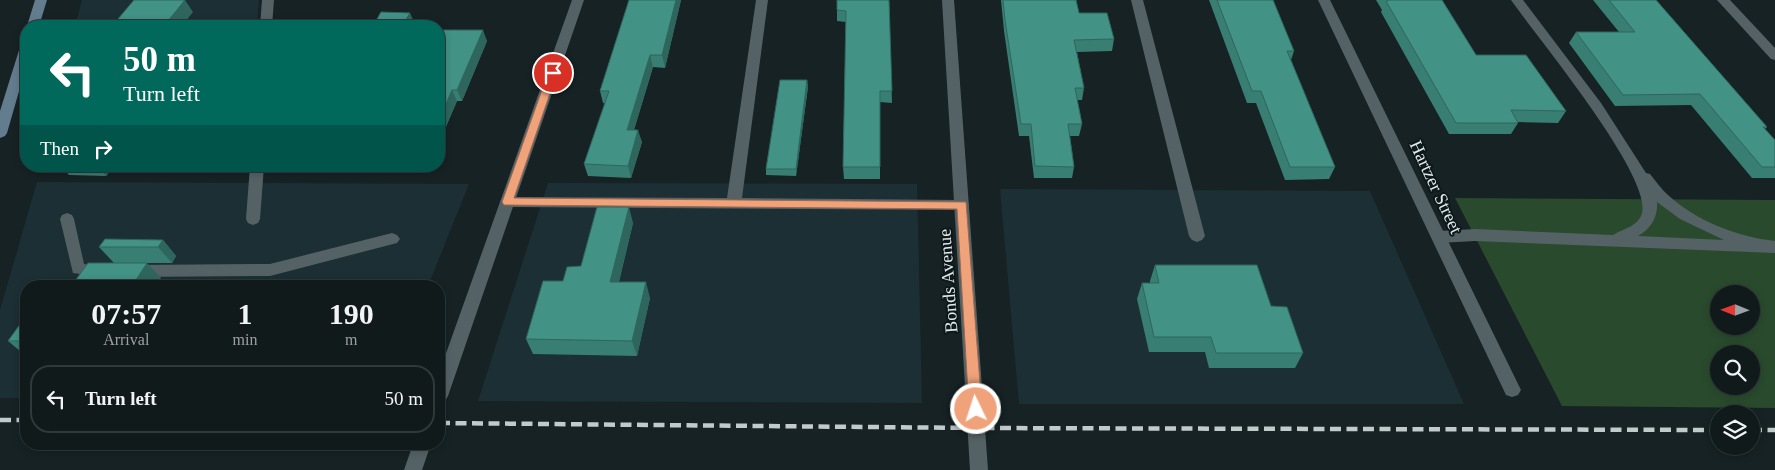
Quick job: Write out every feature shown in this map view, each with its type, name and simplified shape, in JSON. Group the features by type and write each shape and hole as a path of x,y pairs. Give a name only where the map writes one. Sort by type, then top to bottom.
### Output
{"street":[{"path":"35,20 41,0"},
{"path":"266,20 268,0"},
{"path":"445,379 578,0"},
{"path":"734,203 762,0"},
{"name":"Bonds Avenue","path":"948,0 979,470"},
{"path":"1137,0 1197,236"},
{"name":"Hartzer Street","path":"1324,0 1512,390"},
{"path":"1517,0 1596,104 1636,168 1650,201 1648,219 1637,231 1613,240"},
{"path":"1723,0 1775,56"},
{"path":"0,133 20,67"},
{"path":"1636,168 1664,200 1682,213 1716,230 1769,247"},
{"path":"253,219 257,172"},
{"path":"508,202 962,205"},
{"path":"67,219 78,269 97,271 270,270 392,238"},
{"path":"1439,237 1475,235 1769,247"},
{"path":"413,470 420,450"}],"shaded area":[{"path":"82,0 259,0 257,20 77,20"},
{"path":"37,182 469,184 430,280 20,280 20,398 0,398 0,310"},
{"path":"548,183 917,184 922,403 478,401"},
{"path":"1000,189 1370,191 1464,404 1019,404"}],"green space":[{"path":"1455,198 1775,200 1775,408 1760,408 1760,405 1710,405 1710,407 1562,406"}],"building":[{"path":"134,0 185,0 169,20 117,20"},
{"path":"629,0 676,0 662,55 650,55 627,130 638,130 628,166 584,164 609,91 600,91"},
{"path":"837,0 889,0 892,91 880,91 880,167 843,167 846,11 837,10"},
{"path":"1003,0 1076,0 1079,13 1107,13 1114,39 1074,40 1084,88 1075,88 1082,124 1068,124 1074,167 1035,166 1031,124 1021,124"},
{"path":"1217,0 1273,0 1294,51 1287,51 1335,167 1290,167 1261,91 1252,91"},
{"path":"1442,0 1476,55 1526,55 1566,111 1511,110 1518,123 1456,123 1386,1"},
{"path":"1609,0 1656,0 1767,127 1763,127 1775,140 1775,167 1762,167 1700,94 1623,95 1576,32 1635,32"},
{"path":"381,12 410,13 406,20 376,20"},
{"path":"445,30 483,30 457,90 452,90 445,106"},
{"path":"780,80 807,80 796,169 766,169"},
{"path":"597,207 629,207 610,282 646,282 632,341 526,339 543,281 563,281 567,267 581,266"},
{"path":"105,239 163,240 158,247 99,247"},
{"path":"88,263 147,263 136,280 76,280"},
{"path":"1155,265 1257,265 1271,306 1287,307 1303,353 1216,353 1211,337 1154,337 1142,283 1159,283"},
{"path":"20,324 20,341 8,341"}],"railway":[{"path":"0,420 20,420"},
{"path":"445,423 976,428 1710,430"},
{"path":"1760,430 1775,430"}],"route":[{"path":"553,73 508,202 962,205 976,409"}]}
